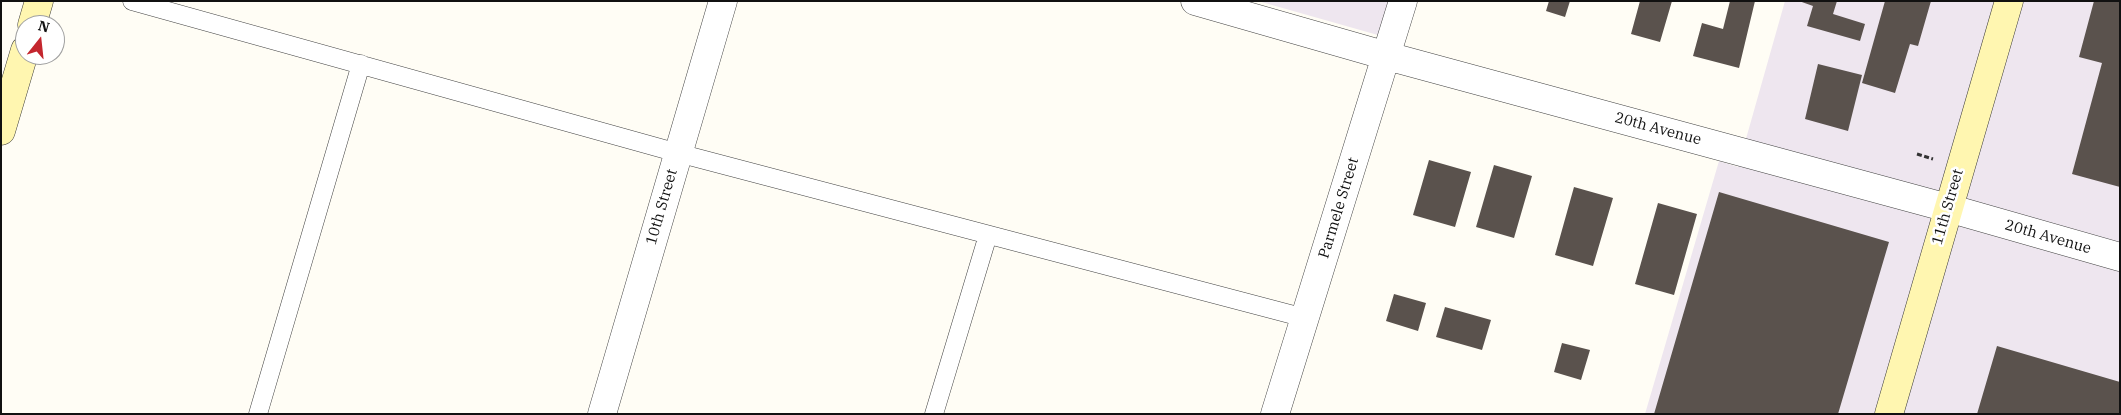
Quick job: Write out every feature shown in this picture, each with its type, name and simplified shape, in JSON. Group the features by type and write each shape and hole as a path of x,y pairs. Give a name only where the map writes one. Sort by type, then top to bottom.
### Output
{"main road":[{"path":"35,15 40,1"},
{"name":"11th Street","path":"1889,414 2009,1"},
{"path":"1,131 21,65"}],"street":[{"name":"10th Street","path":"602,414 723,1"},
{"name":"20th Avenue","path":"1196,1 1387,56 1948,208 2120,257"},
{"name":"Parmele Street","path":"1275,414 1403,1"}],"lane":[{"path":"132,1 678,153 1305,318"},
{"path":"258,414 361,64"},
{"path":"934,414 988,235"}],"shaded area":[{"path":"1258,1 1412,1 1399,41"},
{"path":"1785,1 2120,1 2120,414 1645,414 1719,161 1738,167"}],"building":[{"path":"1549,1 1570,1 1565,17 1546,11"},
{"path":"1640,1 1672,1 1660,42 1631,34"},
{"path":"1730,1 1755,1 1739,68 1693,56 1702,23 1723,29"},
{"path":"1799,1 1837,1 1833,14 1865,24 1860,41 1807,26 1813,6"},
{"path":"1885,1 1931,1 1918,46 1910,44 1895,93 1862,83"},
{"path":"2094,1 2120,1 2120,187 2072,174 2102,63 2079,57"},
{"path":"1818,64 1862,75 1848,131 1805,119"},
{"path":"1429,160 1471,172 1455,227 1413,215"},
{"path":"1494,165 1532,176 1514,238 1476,227"},
{"path":"1574,187 1613,198 1593,266 1555,255"},
{"path":"1719,192 1889,242 1838,414 1654,414"},
{"path":"1658,203 1697,214 1674,295 1635,284"},
{"path":"1394,294 1426,303 1418,331 1386,321"},
{"path":"1445,307 1491,320 1482,350 1436,337"},
{"path":"1562,343 1590,350 1581,380 1554,372"},
{"path":"1997,346 2120,382 2120,414 1977,414"}]}
